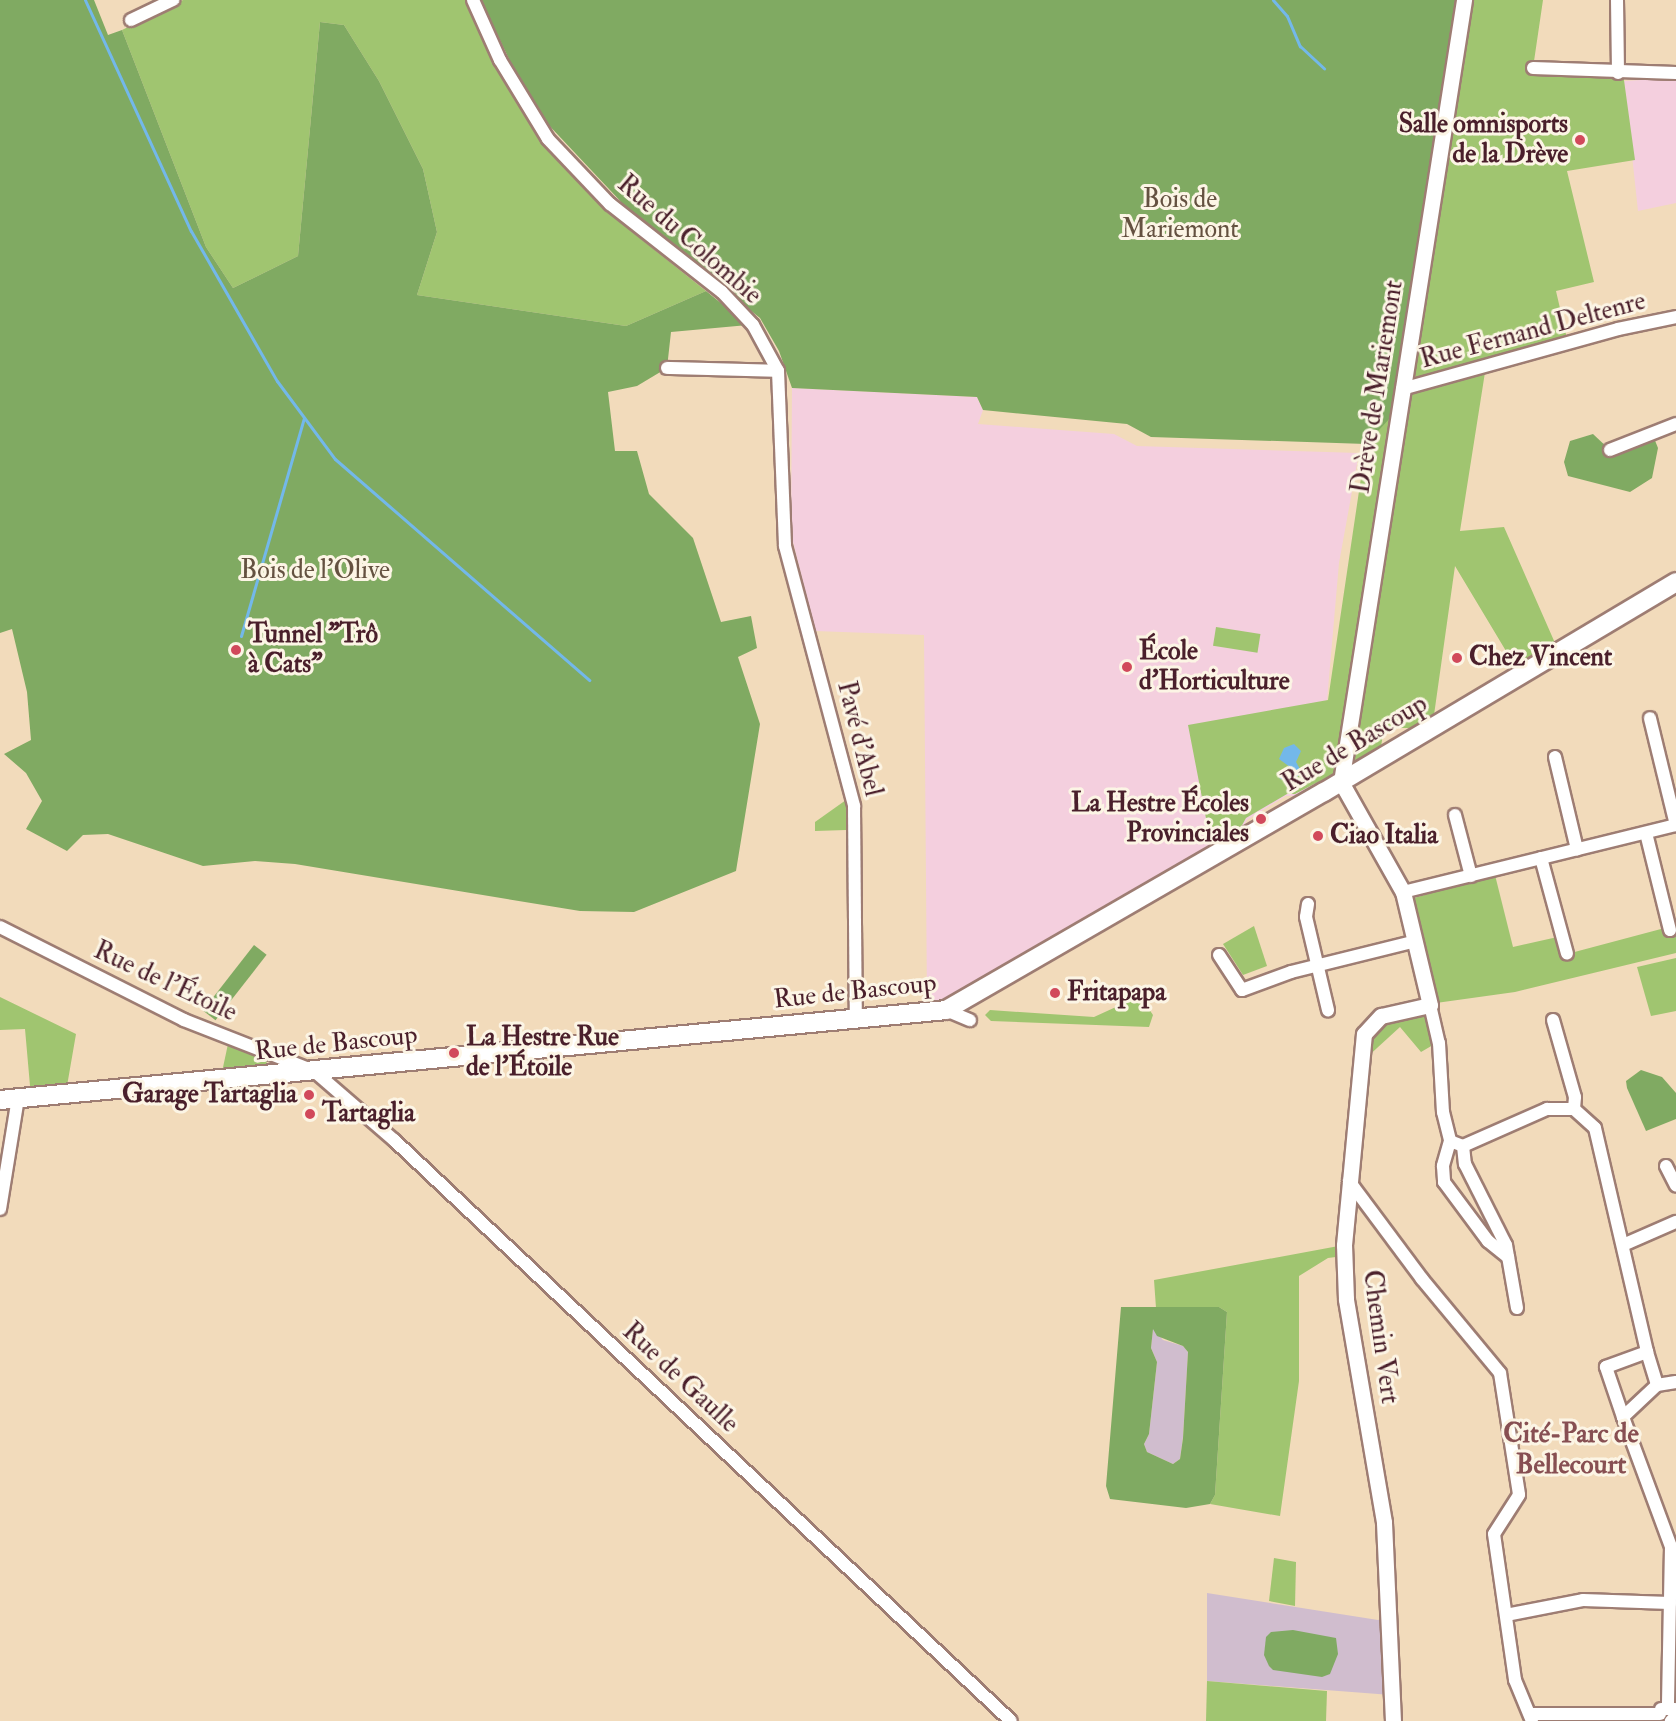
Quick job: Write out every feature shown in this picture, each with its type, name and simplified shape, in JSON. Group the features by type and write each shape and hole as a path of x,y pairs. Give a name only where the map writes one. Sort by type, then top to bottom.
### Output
{"main road":[{"name":"Rue de Bascoup","path":"9,1099 946,1010 1341,782 1676,582"}],"street":[{"path":"131,20 173,0"},
{"name":"Rue du Colombie","path":"473,0 500,60 548,139 610,204 722,292 753,325 778,371 785,546"},
{"name":"Drève de Mariemont","path":"1341,782 1464,0"},
{"path":"1617,0 1618,73"},
{"path":"1533,68 1618,73 1676,73"},
{"name":"Rue Fernand Deltenre","path":"1402,389 1564,344 1676,317"},
{"path":"667,368 778,371"},
{"path":"1610,450 1676,424"},
{"name":"Pavé d'Abel","path":"785,546 854,806 856,1019"},
{"path":"1403,892 1676,825 1650,718"},
{"path":"1555,757 1577,849"},
{"path":"1341,782 1403,892 1416,941 1439,1042 1443,1112 1450,1141 1443,1166 1444,1182 1488,1240 1508,1257"},
{"path":"1455,814 1471,876"},
{"path":"1646,833 1670,930"},
{"path":"1541,858 1567,954"},
{"path":"1308,904 1306,917 1328,1010"},
{"name":"Rue de l'Étoile","path":"0,927 184,1020 314,1071"},
{"path":"1219,955 1242,990 1318,966 1416,941"},
{"name":"Chemin Vert","path":"1393,1721 1384,1522 1346,1299 1344,1245 1366,1030 1381,1016 1430,1005"},
{"path":"946,1010 970,1020"},
{"path":"1553,1020 1575,1096 1574,1109"},
{"name":"Rue de Gaulle","path":"314,1071 402,1148 1011,1721"},
{"path":"0,1209 9,1099"},
{"path":"1450,1141 1463,1146 1547,1109 1574,1109 1591,1121 1602,1142 1647,1352 1657,1385"},
{"path":"1463,1146 1465,1164 1498,1225 1508,1257 1517,1308"},
{"path":"1666,1166 1676,1186"},
{"path":"1349,1181 1449,1312 1500,1373 1520,1495 1494,1534 1515,1680 1532,1718 1669,1714"},
{"path":"1623,1245 1676,1222"},
{"path":"1647,1352 1606,1366 1671,1547 1669,1714 1671,1721"},
{"path":"1623,1417 1657,1385 1676,1382"},
{"path":"1506,1615 1583,1600 1670,1603"}],"shaded area":[{"path":"1676,78 1676,203 1638,211 1624,81"},
{"name":"École d'Horticulture","path":"792,388 977,397 983,410 978,424 1114,434 1137,446 1359,453 1339,563 1320,781 1295,796 1286,796 1247,820 1241,831 946,1000 927,1004 924,635 815,631 791,534"},
{"path":"1153,1328 1163,1340 1183,1346 1188,1352 1183,1437 1180,1459 1173,1464 1147,1452 1144,1444 1149,1434 1157,1362 1151,1348"},
{"path":"1207,1593 1378,1620 1386,1617 1391,1695 1207,1681"}],"green space":[{"name":"Bois de l'Olive","path":"0,0 94,0 108,35 122,30 206,247 233,288 298,256 320,22 344,25 379,81 423,169 437,232 417,295 626,326 706,291 748,325 671,332 667,368 637,386 608,392 615,451 637,451 649,494 693,538 721,622 751,616 757,648 738,657 760,724 736,871 634,912 580,911 295,864 255,861 203,866 108,834 83,835 67,851 26,829 42,801 26,773 4,754 31,740 27,692 12,629 0,633"},
{"path":"183,0 466,0 496,69 535,127 631,231 706,291 626,326 417,295 437,232 423,169 379,81 344,25 320,22 298,256 233,288 206,247 122,30"},
{"name":"Bois de Mariemont","path":"481,0 1456,0 1391,417 1366,444 1151,437 1127,424 983,410 977,397 792,388 779,351 760,318 641,223 543,119 518,78"},
{"path":"1464,0 1543,0 1533,68 1623,73 1635,160 1567,171 1594,282 1556,291 1568,343 1486,366 1460,531 1504,527 1555,643 1515,666 1455,566 1434,715 1412,728 1384,728 1379,759 1324,792 1318,782 1295,794 1287,794 1246,818 1240,829 1218,842 1209,834 1188,725 1328,700 1366,444 1402,389"},
{"path":"1593,434 1610,450 1654,438 1658,448 1652,478 1630,492 1568,476 1564,462 1570,441"},
{"path":"1216,627 1260,634 1257,653 1213,646"},
{"path":"846,800 846,830 815,831 815,822"},
{"path":"1495,875 1513,947 1562,936 1567,954 1676,925 1676,953 1515,992 1436,1003 1414,898"},
{"path":"1254,926 1267,966 1243,975 1223,944"},
{"path":"254,945 267,955 216,1020 203,1010"},
{"path":"1676,958 1676,1011 1651,1016 1637,967"},
{"path":"1140,996 1153,1015 1149,1027 991,1021 985,1015 990,1010 1094,1017"},
{"path":"0,997 76,1034 67,1086 31,1097 25,1029 0,1030"},
{"path":"1425,1013 1433,1045 1421,1052 1400,1027 1365,1059 1368,1037 1376,1025"},
{"path":"228,1044 267,1060 266,1067 222,1072"},
{"path":"1641,1070 1662,1077 1676,1093 1676,1119 1646,1131 1626,1081"},
{"path":"1344,1245 1344,1256 1328,1258 1299,1276 1299,1381 1280,1516 1210,1504 1215,1495 1227,1312 1219,1307 1156,1308 1154,1280"},
{"path":"1121,1307 1219,1307 1227,1312 1215,1495 1210,1504 1186,1508 1110,1499 1106,1486","holes":["1153,1329 1157,1336 1183,1346 1188,1352 1183,1438 1180,1459 1173,1464 1147,1452 1144,1444 1149,1434 1157,1362 1151,1348"]},
{"path":"1274,1558 1296,1562 1295,1606 1269,1601"},
{"path":"1293,1630 1336,1638 1338,1654 1330,1674 1322,1677 1273,1670 1269,1666 1264,1655 1266,1637 1271,1632"},
{"path":"1207,1681 1327,1691 1326,1721 1206,1721"}],"water":[{"path":"1294,744 1301,751 1296,762 1300,769 1299,775 1289,783 1279,778 1290,767 1279,759 1284,748"}],"waterway":[{"path":"85,0 191,231 277,381 335,459 589,680"},
{"path":"1273,0 1287,16 1300,46 1324,68"},
{"path":"241,636 304,418"}],"place":[{"name":"Salle omnisports de la Drève","path":"1580,140"},
{"name":"Tunnel \"Trô à Cats\"","path":"236,650"},
{"name":"Chez Vincent","path":"1457,658"},
{"name":"École d'Horticulture","path":"1127,667"},
{"name":"La Hestre Écoles Provinciales","path":"1261,819"},
{"name":"Ciao Italia","path":"1318,836"},
{"name":"Fritapapa","path":"1055,993"},
{"name":"La Hestre Rue de l'Étoile","path":"454,1053"},
{"name":"Garage Tartaglia","path":"309,1095"},
{"name":"Tartaglia","path":"310,1114"}],"district":[{"name":"Cité-Parc de Bellecourt","path":"1571,1448"}]}
